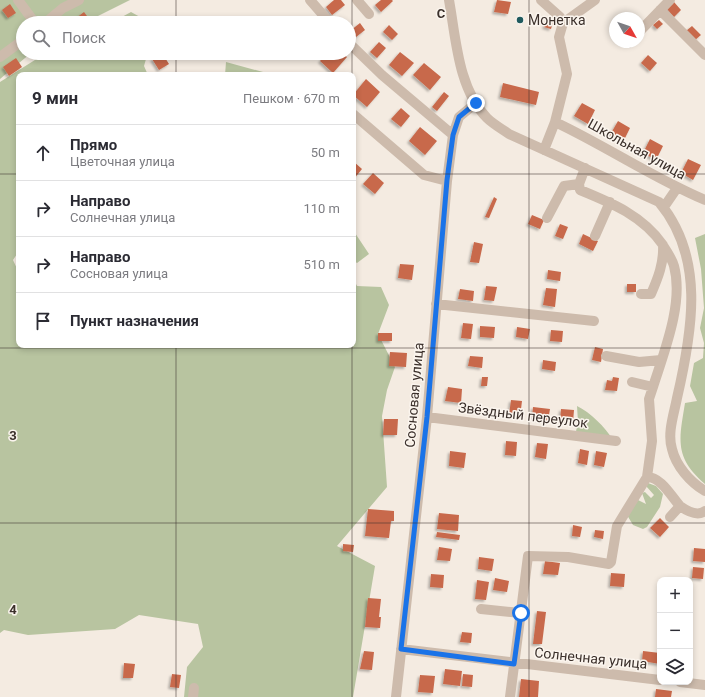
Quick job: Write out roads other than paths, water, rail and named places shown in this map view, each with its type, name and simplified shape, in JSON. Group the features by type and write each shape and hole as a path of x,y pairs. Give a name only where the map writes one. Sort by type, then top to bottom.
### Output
{"street":[{"path":"18,0 30,16"},
{"path":"53,16 63,8 79,0"},
{"path":"357,0 369,14"},
{"path":"449,0 461,68 476,103 487,118 509,134 659,202 686,233 695,259 698,304 671,427 671,448 682,470 705,491"},
{"path":"541,0 560,17 563,23"},
{"path":"544,150 555,122 566,74 559,38 563,23 595,0"},
{"path":"645,26 670,0"},
{"path":"316,2 325,16"},
{"path":"660,10 705,55"},
{"path":"0,57 16,45"},
{"path":"356,50 382,75 453,135"},
{"name":"Сосновая улица","path":"396,697 427,417 447,180 453,135 459,117 476,103"},
{"path":"356,117 424,175 447,180"},
{"name":"Школьная улица","path":"555,122 582,134 676,188 705,200"},
{"path":"510,697 528,556 568,557 609,564 611,562 617,526 647,477 652,441 649,399 661,360 677,293 674,265 663,245 643,223 627,210 580,190 579,184 585,168"},
{"path":"547,218 564,186 579,184"},
{"path":"664,207 676,188"},
{"path":"595,236 610,202"},
{"path":"641,294 651,294 657,281 664,255 663,245"},
{"path":"436,304 594,321"},
{"path":"606,356 640,362 661,360"},
{"path":"632,382 653,387"},
{"name":"Звёздный переулок","path":"427,417 616,441"},
{"path":"647,477 653,477 661,483 680,506 690,513 701,513 705,511"},
{"path":"670,517 680,506"},
{"path":"480,609 521,613"},
{"name":"Солнечная улица","path":"401,649 514,664 657,680"},
{"path":"693,684 705,685"}],"place":[{"name":"Монетка","path":"520,20"}]}
